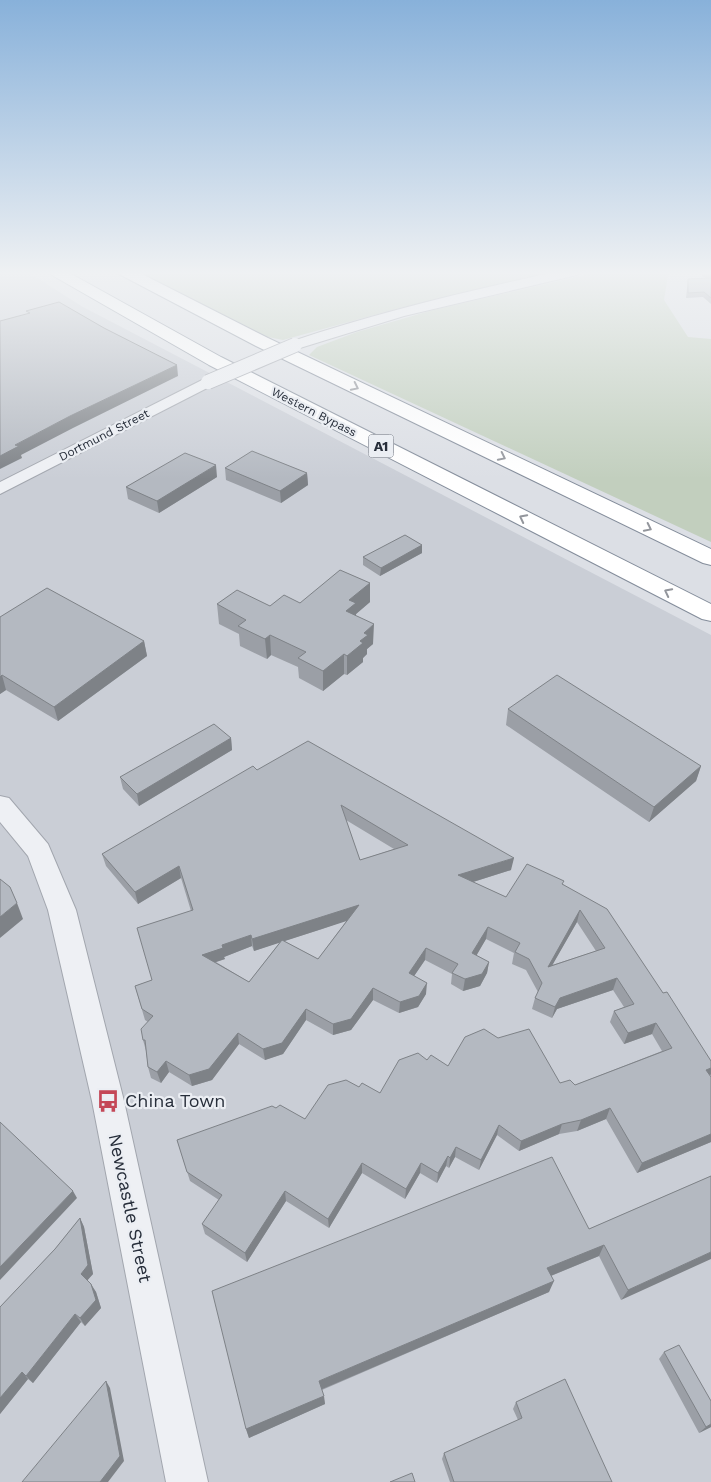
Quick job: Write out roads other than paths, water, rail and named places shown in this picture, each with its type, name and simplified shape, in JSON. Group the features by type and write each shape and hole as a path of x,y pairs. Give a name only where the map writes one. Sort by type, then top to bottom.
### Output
{"highway":[{"name":"Western Bypass","path":"178,340 215,361 711,614"},
{"path":"258,340 711,558"}],"street":[{"name":"Dortmund Street","path":"0,489 208,382 257,360 309,340"},
{"name":"Newcastle Street","path":"0,805 39,851 62,910 108,1101 187,1482"}],"place":[{"name":"China Town","path":"108,1101"}]}
